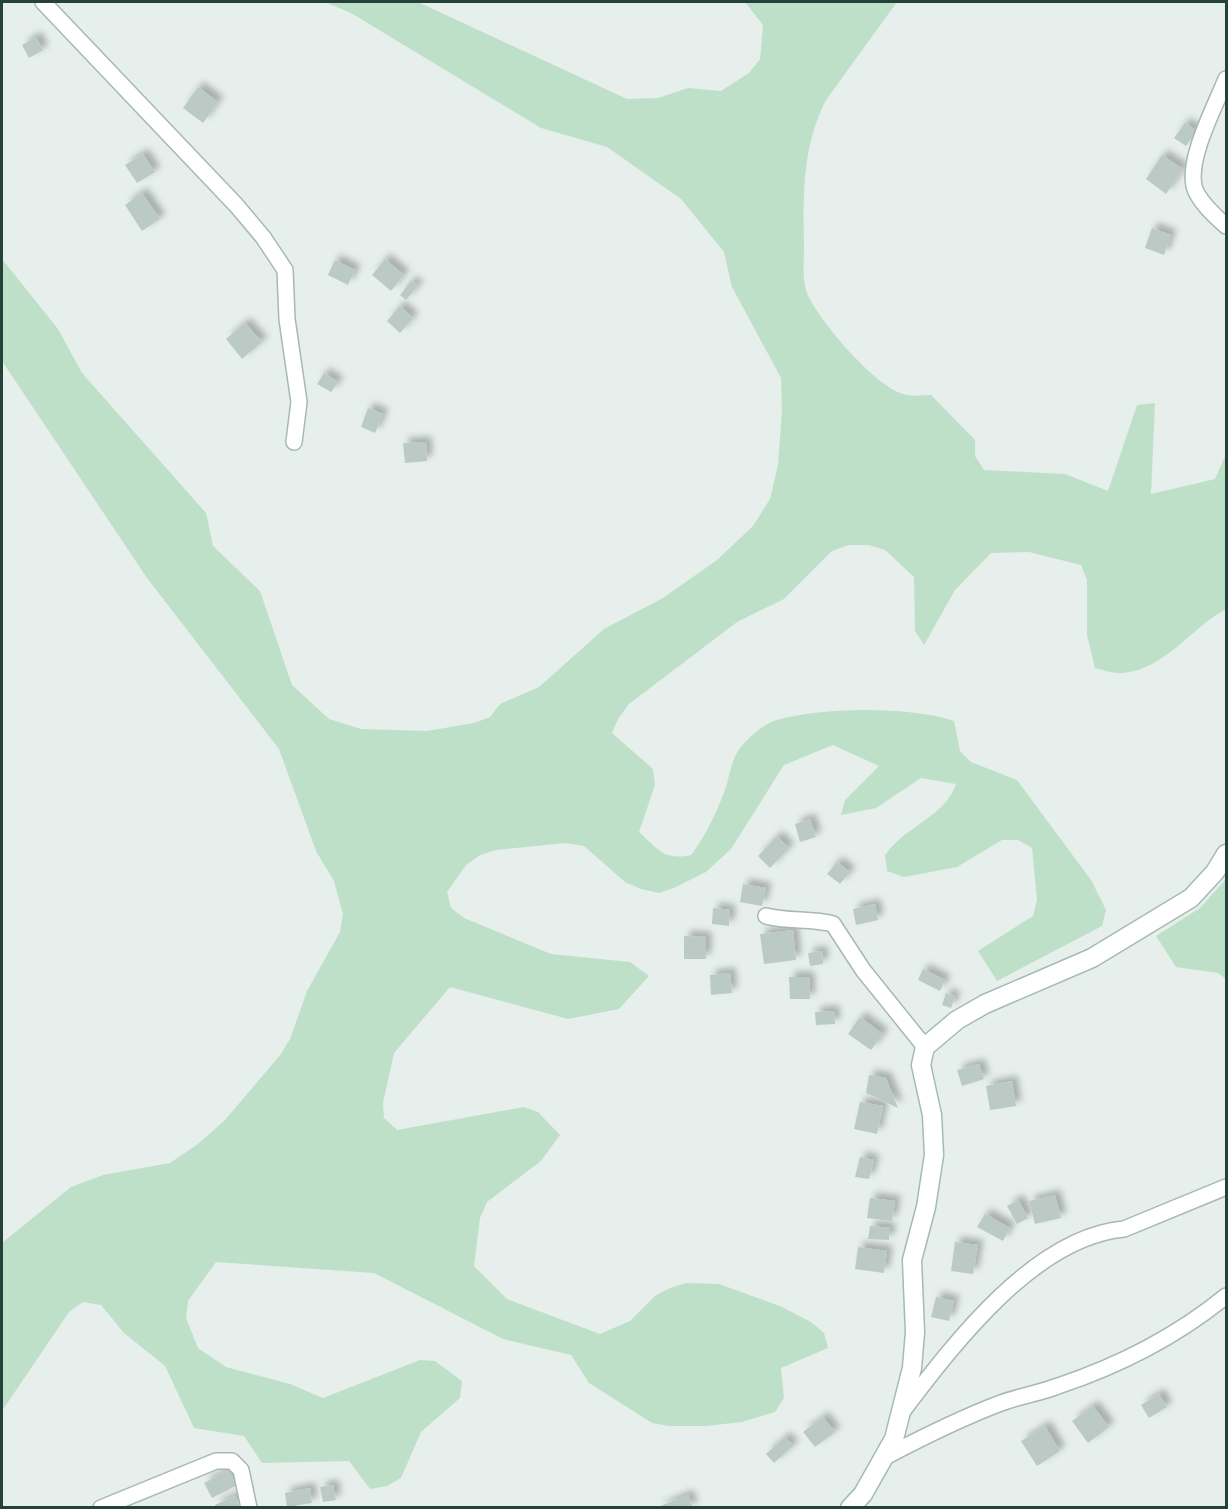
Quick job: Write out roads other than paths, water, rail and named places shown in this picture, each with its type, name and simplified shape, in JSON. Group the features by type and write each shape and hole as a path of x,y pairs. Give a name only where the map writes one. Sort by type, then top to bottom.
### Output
{"street":[{"path":"43,2 236,205 263,237 285,270 287,319 299,402 294,442"},
{"path":"1227,79 1198,148 1194,172 1194,188 1215,216 1227,226"},
{"path":"850,1508 863,1494 885,1457 900,1415 912,1368 915,1332 912,1260 926,1207 934,1155 932,1115 921,1065 925,1047 957,1020 985,1004 1092,958 1191,898 1215,872 1227,854"},
{"path":"766,916 784,921 818,920 834,924 863,970 925,1047"},
{"path":"900,1415 976,1319 1046,1260 1069,1244 1109,1230 1124,1229 1227,1187"},
{"path":"885,1457 936,1430 1002,1403 1057,1387 1126,1358 1178,1330 1227,1296"},
{"path":"101,1508 216,1461 232,1461 242,1470 249,1508"}]}
